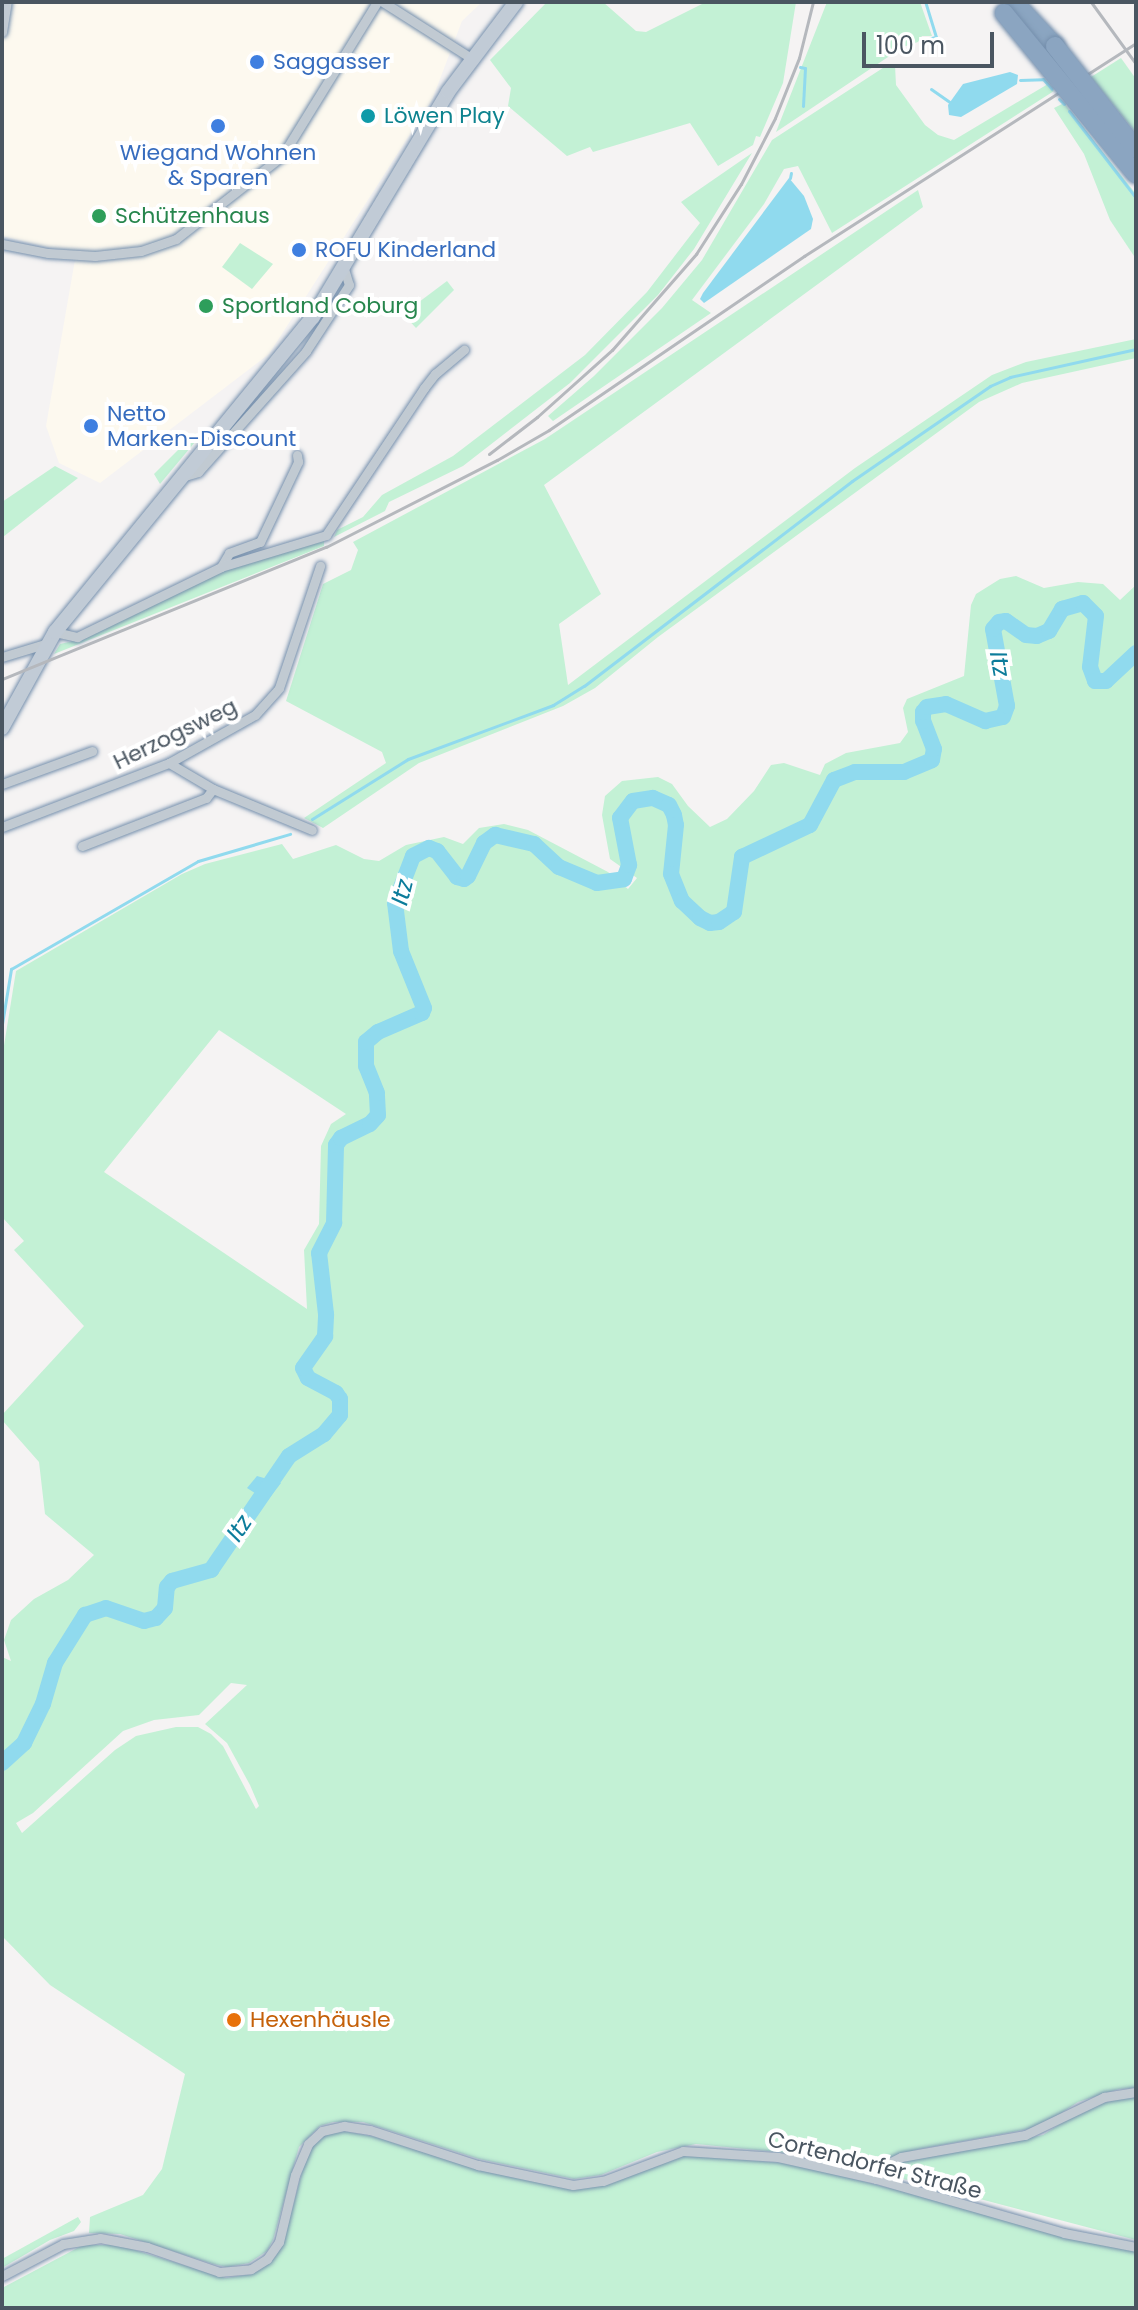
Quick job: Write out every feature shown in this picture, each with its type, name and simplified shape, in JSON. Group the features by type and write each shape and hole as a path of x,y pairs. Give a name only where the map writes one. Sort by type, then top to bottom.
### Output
{"highway":[{"path":"994,2 1136,174"},
{"path":"1014,2 1055,46"},
{"path":"1025,2 1055,46 1136,149"}],"street":[{"path":"2,32 7,2"},
{"path":"2,244 48,253 95,256 141,251 176,239 282,156 377,2"},
{"path":"383,2 471,58"},
{"path":"2,728 51,638 290,348 344,269 410,153 471,58 516,2"},
{"path":"2,657 51,638 81,636 221,567 326,535 424,388 450,359 464,350"},
{"path":"221,567 229,553 260,542 298,462 297,455"},
{"name":"Herzogsweg","path":"2,827 169,763 255,715 279,688 320,566"},
{"path":"2,784 92,751"},
{"path":"169,763 213,789 312,830"},
{"path":"82,846 206,798 213,789"},
{"path":"876,2179 883,2166 901,2157 1025,2135 1104,2097 1136,2092"},
{"name":"Cortendorfer Straße","path":"2,2276 63,2244 100,2238 147,2247 219,2272 251,2269 267,2259 279,2242 295,2175 308,2144 322,2131 338,2127 361,2128 478,2165 573,2185 595,2183 671,2153 696,2150 787,2159 876,2179 1064,2233 1136,2247"}],"shaded area":[{"path":"2,2 482,2 462,21 432,100 269,354 100,483 59,463 46,426 76,254 2,236"}],"green space":[{"path":"547,2 603,2 636,31 646,32 706,2 796,2 783,83 760,137 756,136 753,145 718,166 690,123 593,152 590,147 567,156 508,106 511,88 490,60"},
{"path":"827,2 920,2 932,36 922,36 918,42 903,47 776,132"},
{"path":"1121,58 1136,79 1136,133 1091,77"},
{"path":"889,64 895,65 896,85 925,125 938,135 954,140 1048,84 1054,91 832,233 798,166 784,169 764,204 692,300 711,313 553,421 548,416 594,376 662,308 702,260 772,140"},
{"path":"1064,103 1136,194 1136,259 1110,220 1084,154 1054,108"},
{"path":"752,153 694,249 658,295 570,383 463,466 389,502 385,511 334,537 337,530 363,517 382,495 453,456 585,355 647,292 700,223 681,202"},
{"path":"918,190 923,207 544,485 601,594 559,624 568,685 855,468 992,375 1026,362 1136,339 1136,358 1022,383 979,402 658,637 595,688 563,706 419,763 323,828 304,818 386,763 382,752 286,701 323,584 351,570 358,550 353,542 545,439"},
{"path":"240,243 273,264 252,289 222,267"},
{"path":"447,281 454,290 416,328 403,314"},
{"path":"195,433 200,436 160,484 154,474"},
{"path":"55,466 78,478 3,537 2,502"},
{"path":"324,538 324,546 54,654 60,644 82,639 221,571"},
{"path":"1016,576 1044,588 1078,582 1103,584 1120,600 1136,585 1136,2088 1119,2089 1078,2102 1040,2127 919,2149 887,2159 877,2166 862,2168 797,2154 696,2144 657,2152 601,2175 574,2179 479,2159 363,2122 333,2122 320,2126 299,2147 273,2240 267,2251 249,2263 227,2267 120,2234 89,2233 90,2217 143,2195 162,2169 185,2074 50,1985 2,1936 2,1657 11,1661 4,1640 11,1620 34,1599 68,1580 94,1555 45,1514 39,1462 2,1420 2,1415 84,1326 14,1250 24,1241 2,1217 2,1058 16,971 182,874 205,864 282,844 293,859 336,845 364,859 379,861 406,845 444,837 463,844 479,828 504,824 528,830 608,872 628,889 637,878 610,859 602,815 605,796 622,781 658,777 672,784 688,806 710,827 727,819 754,791 771,765 784,763 820,775 825,764 846,753 900,743 908,732 903,708 907,699 964,676 971,605 976,594 1000,579","holes":["219,1030 346,1114 331,1124 321,1146 319,1224 304,1250 307,1309 104,1172","231,1683 247,1685 205,1724 227,1743 250,1785 259,1806 256,1809 223,1746 198,1727 176,1727 136,1736 115,1750 22,1833 16,1823 33,1813 123,1731 154,1720 199,1715"]},
{"path":"1136,2097 1136,2240 892,2176 891,2166 902,2162 1043,2135 1082,2110 1120,2098"},
{"path":"344,2131 375,2137 477,2169 573,2189 605,2185 683,2155 795,2164 1136,2251 1136,2308 2,2308 2,2288 83,2245 118,2245 226,2278 253,2274 275,2257 283,2244 305,2161 315,2143 325,2135"},
{"path":"78,2217 81,2222 74,2231 50,2240 2,2268 2,2259"}],"water":[{"path":"1010,72 1018,75 1017,84 961,117 949,115 948,105 963,84"},
{"path":"789,178 804,196 813,219 811,229 704,303 700,299 703,293"},
{"path":"257,1476 281,1483 267,1501 247,1488"}],"waterway":[{"path":"923,40 936,37 925,2"},
{"path":"800,67 805,68 803,106"},
{"path":"1020,80 1043,79 1052,89"},
{"path":"931,89 951,103"},
{"path":"1059,99 1064,104"},
{"path":"1069,111 1136,198"},
{"path":"790,178 791,173"},
{"path":"312,819 408,759 553,705 584,686 852,481 990,386 1010,377 1136,349"},
{"name":"Itz","path":"2,1763 24,1743 43,1704 55,1663 85,1615 106,1608 144,1621 156,1618 165,1608 167,1587 172,1581 211,1570 289,1456 324,1434 340,1415 340,1399 336,1393 308,1378 303,1368 325,1336 326,1314 319,1253 334,1223 336,1145 341,1138 370,1124 378,1115 377,1093 366,1066 366,1042 378,1032 422,1013 424,1008 401,951 395,903 413,856 429,848 437,851 457,877 464,879 484,843 495,835 534,844 559,867 597,883 624,879 629,865 620,818 633,801 653,798 669,805 674,815 676,825 671,874 682,901 700,918 710,923 719,922 734,912 742,857 810,825 834,780 855,772 904,772 932,760 934,749 923,721 923,712 927,707 946,704 985,721 1003,717 1007,706 993,629 999,622 1006,621 1026,635 1037,636 1049,631 1062,609 1083,603 1096,616 1090,667 1095,681 1106,681 1136,653"},
{"path":"2,1024 11,969 198,861 290,834"}],"railway":[{"path":"489,454 537,417 612,350 696,254 741,184 775,118 799,58 813,2"},
{"path":"1091,2 1136,64"},
{"path":"2,679 326,547 497,460 549,430 804,256 1136,43"}],"place":[{"name":"Saggasser","path":"257,62"},
{"name":"Löwen Play","path":"368,116"},
{"name":"Wiegand Wohnen & Sparen","path":"218,126"},
{"name":"Schützenhaus","path":"99,216"},
{"name":"ROFU Kinderland","path":"299,250"},
{"name":"Sportland Coburg","path":"206,306"},
{"name":"Netto Marken-Discount","path":"91,426"},
{"name":"Hexenhäusle","path":"234,2020"}]}
